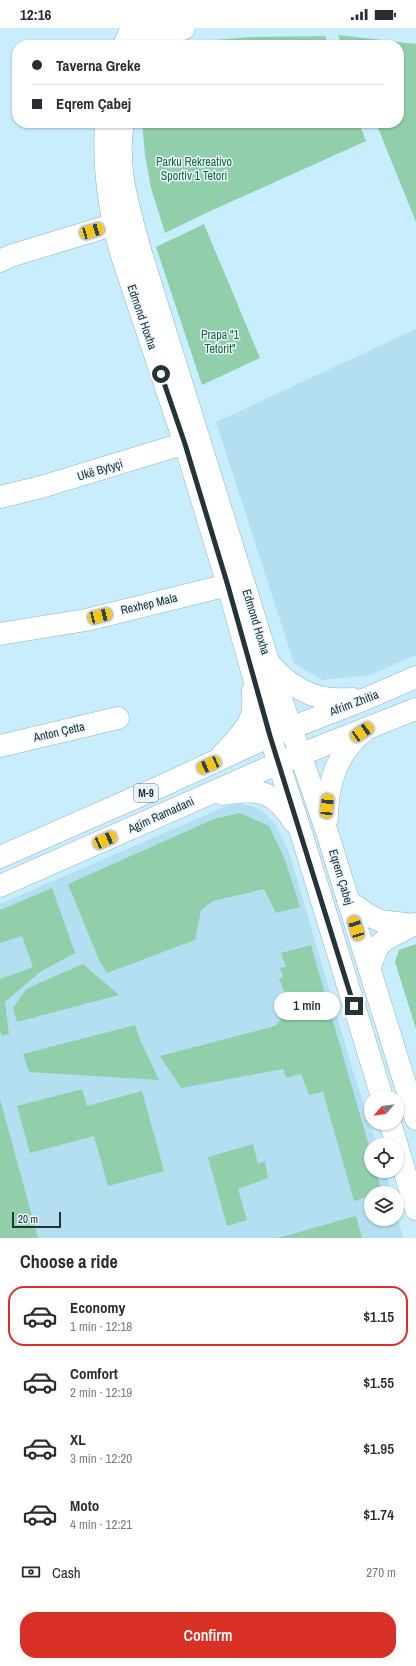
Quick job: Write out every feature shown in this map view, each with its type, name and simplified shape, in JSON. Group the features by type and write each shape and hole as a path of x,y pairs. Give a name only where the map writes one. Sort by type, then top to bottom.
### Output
{"main road":[{"path":"112,28 115,40"},
{"path":"126,40 132,28"},
{"path":"146,40 152,28"},
{"path":"165,40 184,28"},
{"name":"Edmond Hoxha","path":"106,128 106,166 122,222 192,442 260,665 270,736"},
{"name":"Edmond Hoxha","path":"122,222 125,191 121,158 123,128"},
{"path":"3,257 122,222"},
{"name":"Edmond Hoxha","path":"192,442 228,586 260,665 291,728"},
{"name":"Ukë Bytyçi","path":"0,498 192,442"},
{"name":"Rexhep Mala","path":"0,634 86,620 228,586"},
{"path":"209,765 223,754 235,741 252,716 260,665 276,671 288,682 316,696 325,698 363,700"},
{"name":"Afrim Zhitia","path":"291,728 363,700 416,677"},
{"path":"300,754 416,709"},
{"name":"Anton Çetta","path":"0,746 118,718"},
{"path":"327,832 328,792 336,766 349,746 362,732 371,726"},
{"name":"M-9","path":"0,857 291,728"},
{"name":"Eqrem Çabej","path":"291,728 327,832 416,1119"},
{"name":"Eqrem Çabej","path":"270,736 380,1090"},
{"name":"Agim Ramadani","path":"0,886 300,754"},
{"path":"198,798 245,790 256,791 280,803 293,821 303,839"},
{"path":"348,901 368,915 381,921 414,925"},
{"path":"369,968 378,946 386,939 414,925"},
{"path":"404,1169 416,1209"}],"shaded area":[{"path":"416,329 416,655 370,675 322,680 294,663 216,422"},
{"path":"244,804 260,809 275,823 289,852 364,1105 364,1130 372,1130 375,1138 364,1138 364,1178 387,1178 390,1186 364,1186 364,1226 400,1226 403,1238 0,1238 0,904 229,805"}],"green space":[{"path":"338,35 381,40 340,40"},
{"path":"325,36 327,40 216,40 250,37"},
{"path":"404,43 416,44 416,222 378,128 404,128"},
{"name":"Parku Rekreativo Sportiv 1 Tetori","path":"142,128 361,128 366,141 165,233 151,188 145,155"},
{"name":"Prapa \"1 Tetorit\"","path":"204,224 260,358 202,385 156,247"},
{"path":"240,813 269,826 285,860 300,907 276,913 264,889 213,901 201,910 195,940 107,973 100,962 68,884 214,819"},
{"path":"52,888 75,953 40,972 5,1002 9,1034 2,1036 0,1030 0,979 33,967 22,936 0,943 0,910"},
{"path":"416,944 416,1029 395,962 399,950"},
{"path":"311,945 367,1138 364,1138 364,1178 378,1178 380,1186 364,1186 364,1198 354,1201 323,1092 309,1095 301,1074 286,1078 283,1069 181,1088 160,1056 275,1026 291,1007 279,979 283,977 280,968 286,967 281,953"},
{"path":"83,964 119,995 17,1022 13,1008 26,989"},
{"path":"135,1025 141,1042 159,1080 29,1072 23,1054"},
{"path":"82,1089 87,1106 142,1091 164,1171 108,1186 94,1136 30,1153 17,1106"},
{"path":"0,1099 38,1238 0,1238"},
{"path":"253,1144 258,1164 265,1161 268,1178 238,1189 247,1220 227,1226 208,1157"},
{"path":"356,1216 362,1238 278,1238"}],"route":[{"path":"161,374 185,444 228,586 270,736 354,1006"}]}
